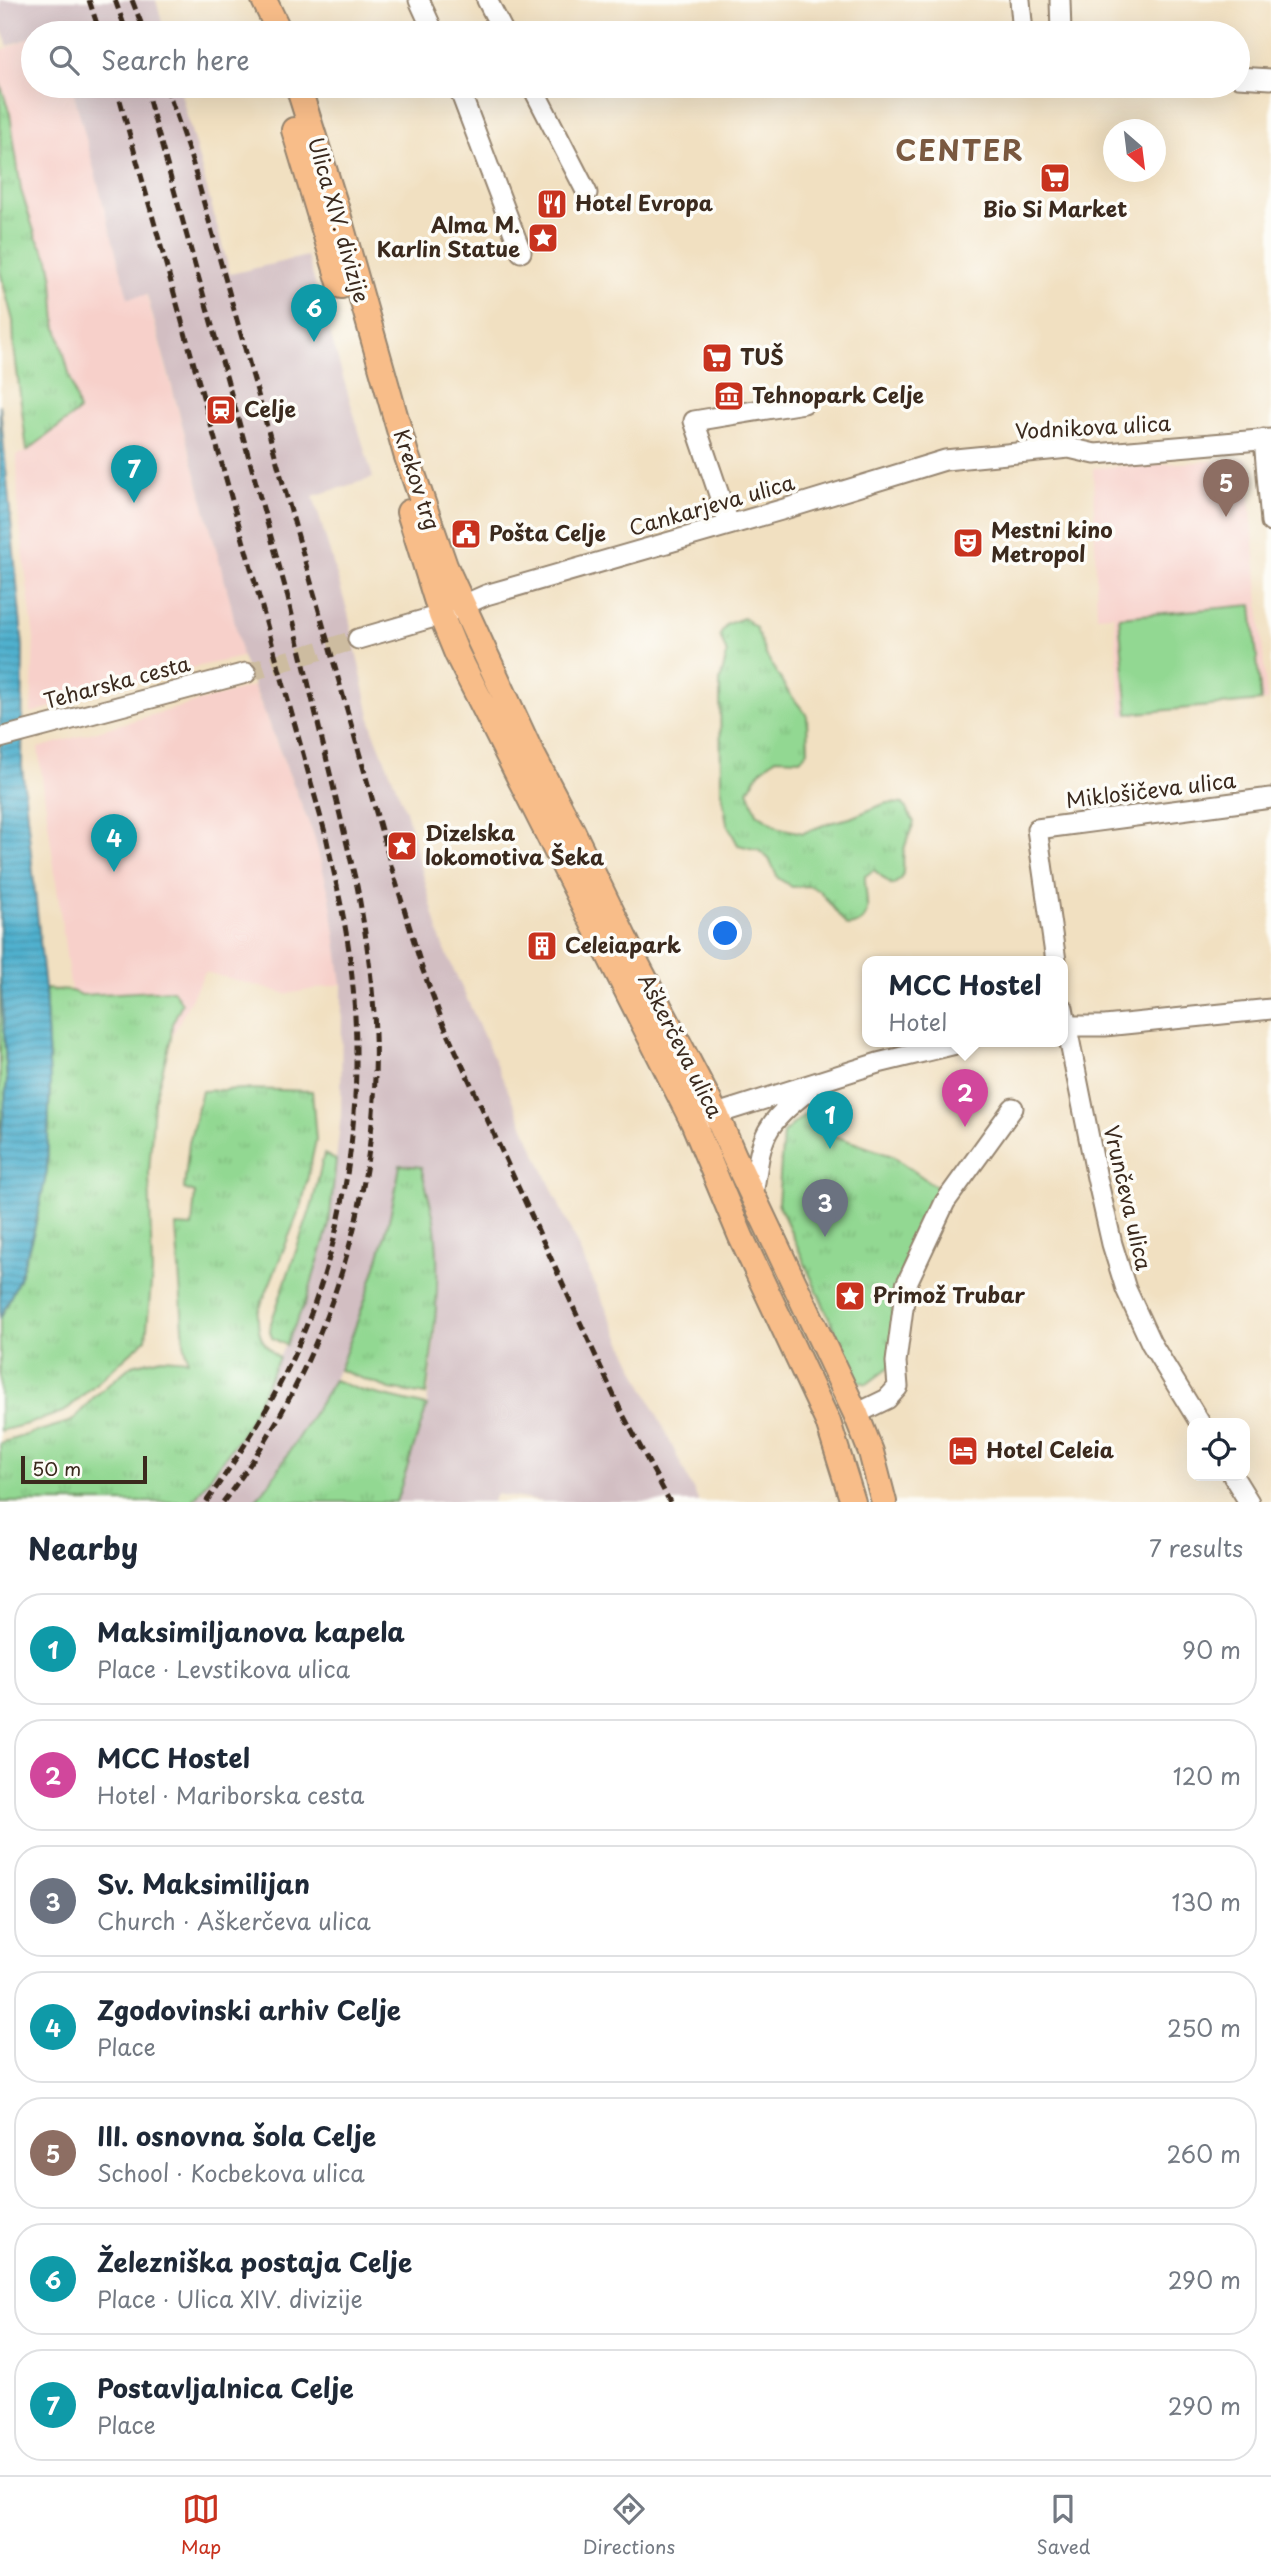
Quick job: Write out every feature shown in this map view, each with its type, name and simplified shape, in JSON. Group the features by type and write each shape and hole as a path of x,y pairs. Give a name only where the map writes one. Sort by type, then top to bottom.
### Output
{"main road":[{"path":"263,0 266,21"},
{"path":"263,0 274,21"},
{"name":"Ulica XIV. divizije","path":"285,98 377,410"},
{"name":"Ulica XIV. divizije","path":"302,98 336,207 377,354"},
{"name":"Krekov trg","path":"377,354 424,508 451,610"},
{"name":"Krekov trg","path":"377,410 451,610"},
{"name":"Aškerčeva ulica","path":"451,610 463,665 705,1118 752,1195 856,1414 871,1452 884,1502"},
{"name":"Aškerčeva ulica","path":"705,1118 741,1237 828,1422 853,1502"}],"street":[{"path":"419,0 429,21"},
{"path":"487,0 498,21"},
{"path":"1020,0 1022,21"},
{"path":"1060,0 1061,21"},
{"path":"1250,78 1271,79"},
{"path":"462,98 520,252"},
{"path":"538,98 587,193"},
{"path":"729,524 694,421 804,403"},
{"path":"1268,439 1271,522"},
{"name":"Vodnikova ulica","path":"918,468 945,460 1069,448 1096,454 1268,439"},
{"name":"Cankarjeva ulica","path":"451,610 486,595 918,468"},
{"path":"358,639 451,610"},
{"name":"Teharska cesta","path":"0,738 246,673"},
{"name":"Miklošičeva ulica","path":"1055,956 1037,829 1271,798"},
{"path":"1068,1021 1105,1026 1271,1009"},
{"name":"Vrunčeva ulica","path":"1068,1039 1112,1244 1126,1289 1151,1343 1197,1418"},
{"path":"705,1118 878,1063 943,1047"},
{"path":"752,1195 761,1142 775,1117 821,1081"},
{"path":"856,1414 887,1399 898,1387 896,1362 906,1285 945,1202 1013,1108"},
{"path":"1236,1481 1249,1502"}],"shaded area":[{"path":"0,0 156,0 162,21 21,21 21,41 8,46 0,25"},
{"path":"21,41 21,98 75,98 127,294 129,298 146,294 230,600 242,657 167,673 31,713 34,639 18,511 17,455 27,451 79,411 56,324 49,259 36,237 21,190 10,114 0,83 0,51"},
{"path":"75,98 182,98 230,274 307,256 373,478 313,496 348,613 373,730 406,811 441,941 600,1296 699,1502 543,1502 496,1494 492,1502 396,1502 427,1406 436,1326 434,1220 421,1167 400,1165 388,1231 371,1287 334,1380 269,1484 254,1502 192,1502 245,1429 307,1298 329,1225 341,1114 342,984 330,897 314,836 242,657 230,600 147,295 128,298"},
{"path":"1247,459 1267,701 1122,716 1114,615 1097,616 1093,468"},
{"path":"253,686 314,836 330,897 342,984 287,994 205,972 171,1038 172,1024 182,1004 173,990 82,995 71,991 38,748"}],"green space":[{"path":"0,83 10,114 21,190 36,237 49,259 56,324 79,411 27,451 13,321 0,271"},
{"path":"1252,605 1261,701 1128,714 1119,617"},
{"path":"744,618 756,628 766,655 789,693 807,715 808,751 801,759 776,758 761,770 748,790 757,813 779,828 803,833 886,803 903,804 914,822 904,850 901,878 892,885 874,870 865,876 866,915 857,924 847,926 819,890 808,886 792,887 778,878 769,859 758,850 738,845 727,824 721,787 720,682 727,654 720,635 727,624"},
{"path":"0,972 7,1081 0,1143"},
{"path":"45,989 71,991 82,995 173,990 182,1003 172,1024 171,1038 154,1102 149,1172 152,1273 146,1339 65,1411 0,1431 0,1319 19,1279 34,1231 47,1171 50,1082"},
{"path":"202,1091 312,1091 316,1140 302,1204 258,1313 258,1327 262,1338 279,1358 245,1429 192,1502 0,1502 0,1443 72,1421 94,1397 132,1365 162,1358 188,1360 184,1342 176,1226 192,1227 195,1193 184,1189 189,1143"},
{"path":"833,1102 832,1135 892,1156 938,1188 909,1248 892,1306 896,1362 867,1384 857,1381 778,1203 783,1133 804,1115"},
{"path":"324,1154 336,1160 329,1225 307,1298 286,1345 272,1338 271,1323 312,1205"},
{"path":"400,1165 421,1167 434,1220 437,1286 426,1395 390,1389 339,1370 383,1244"},
{"path":"334,1380 359,1390 427,1406 396,1502 254,1502 269,1484"}],"water":[{"path":"0,405 23,647 22,766 45,989 50,1082 47,1171 34,1231 19,1279 0,1319 0,1144 7,1081 0,972"}],"tunnel":[{"path":"246,673 358,639"}],"railway":[{"path":"89,0 96,21"},
{"path":"115,0 123,21"},
{"path":"132,0 140,21"},
{"path":"119,98 326,836 348,942 356,1029 356,1080 346,1184 321,1284 303,1333 274,1396 206,1502"},
{"path":"148,98 287,594 357,886 374,1013 375,1078 370,1143 359,1208 342,1271 320,1333 292,1392 260,1449 223,1502"},
{"path":"170,98 192,161 422,968 443,1023 620,1409 670,1502"}],"place":[{"name":"Bio Si Market","path":"1055,178"},
{"name":"Hotel Evropa","path":"552,204"},
{"name":"Alma M. Karlin Statue","path":"543,238"},
{"name":"Železniška postaja Celje","path":"314,342"},
{"name":"TUŠ","path":"717,358"},
{"name":"Tehnopark Celje","path":"729,396"},
{"name":"Celje","path":"221,410"},
{"name":"Postavljalnica Celje","path":"134,503"},
{"name":"III. osnovna šola Celje","path":"1226,517"},
{"name":"Pošta Celje","path":"466,534"},
{"name":"Mestni kino Metropol","path":"968,543"},
{"name":"Dizelska lokomotiva Šeka","path":"402,846"},
{"name":"Zgodovinski arhiv Celje","path":"114,872"},
{"name":"Celeiapark","path":"542,946"},
{"name":"MCC Hostel","path":"965,1127"},
{"name":"Maksimiljanova kapela","path":"830,1149"},
{"name":"Sv. Maksimilijan","path":"825,1237"},
{"name":"Primož Trubar","path":"850,1296"},
{"name":"Hotel Celeia","path":"963,1451"}],"district":[{"name":"CENTER","path":"960,151"}]}
